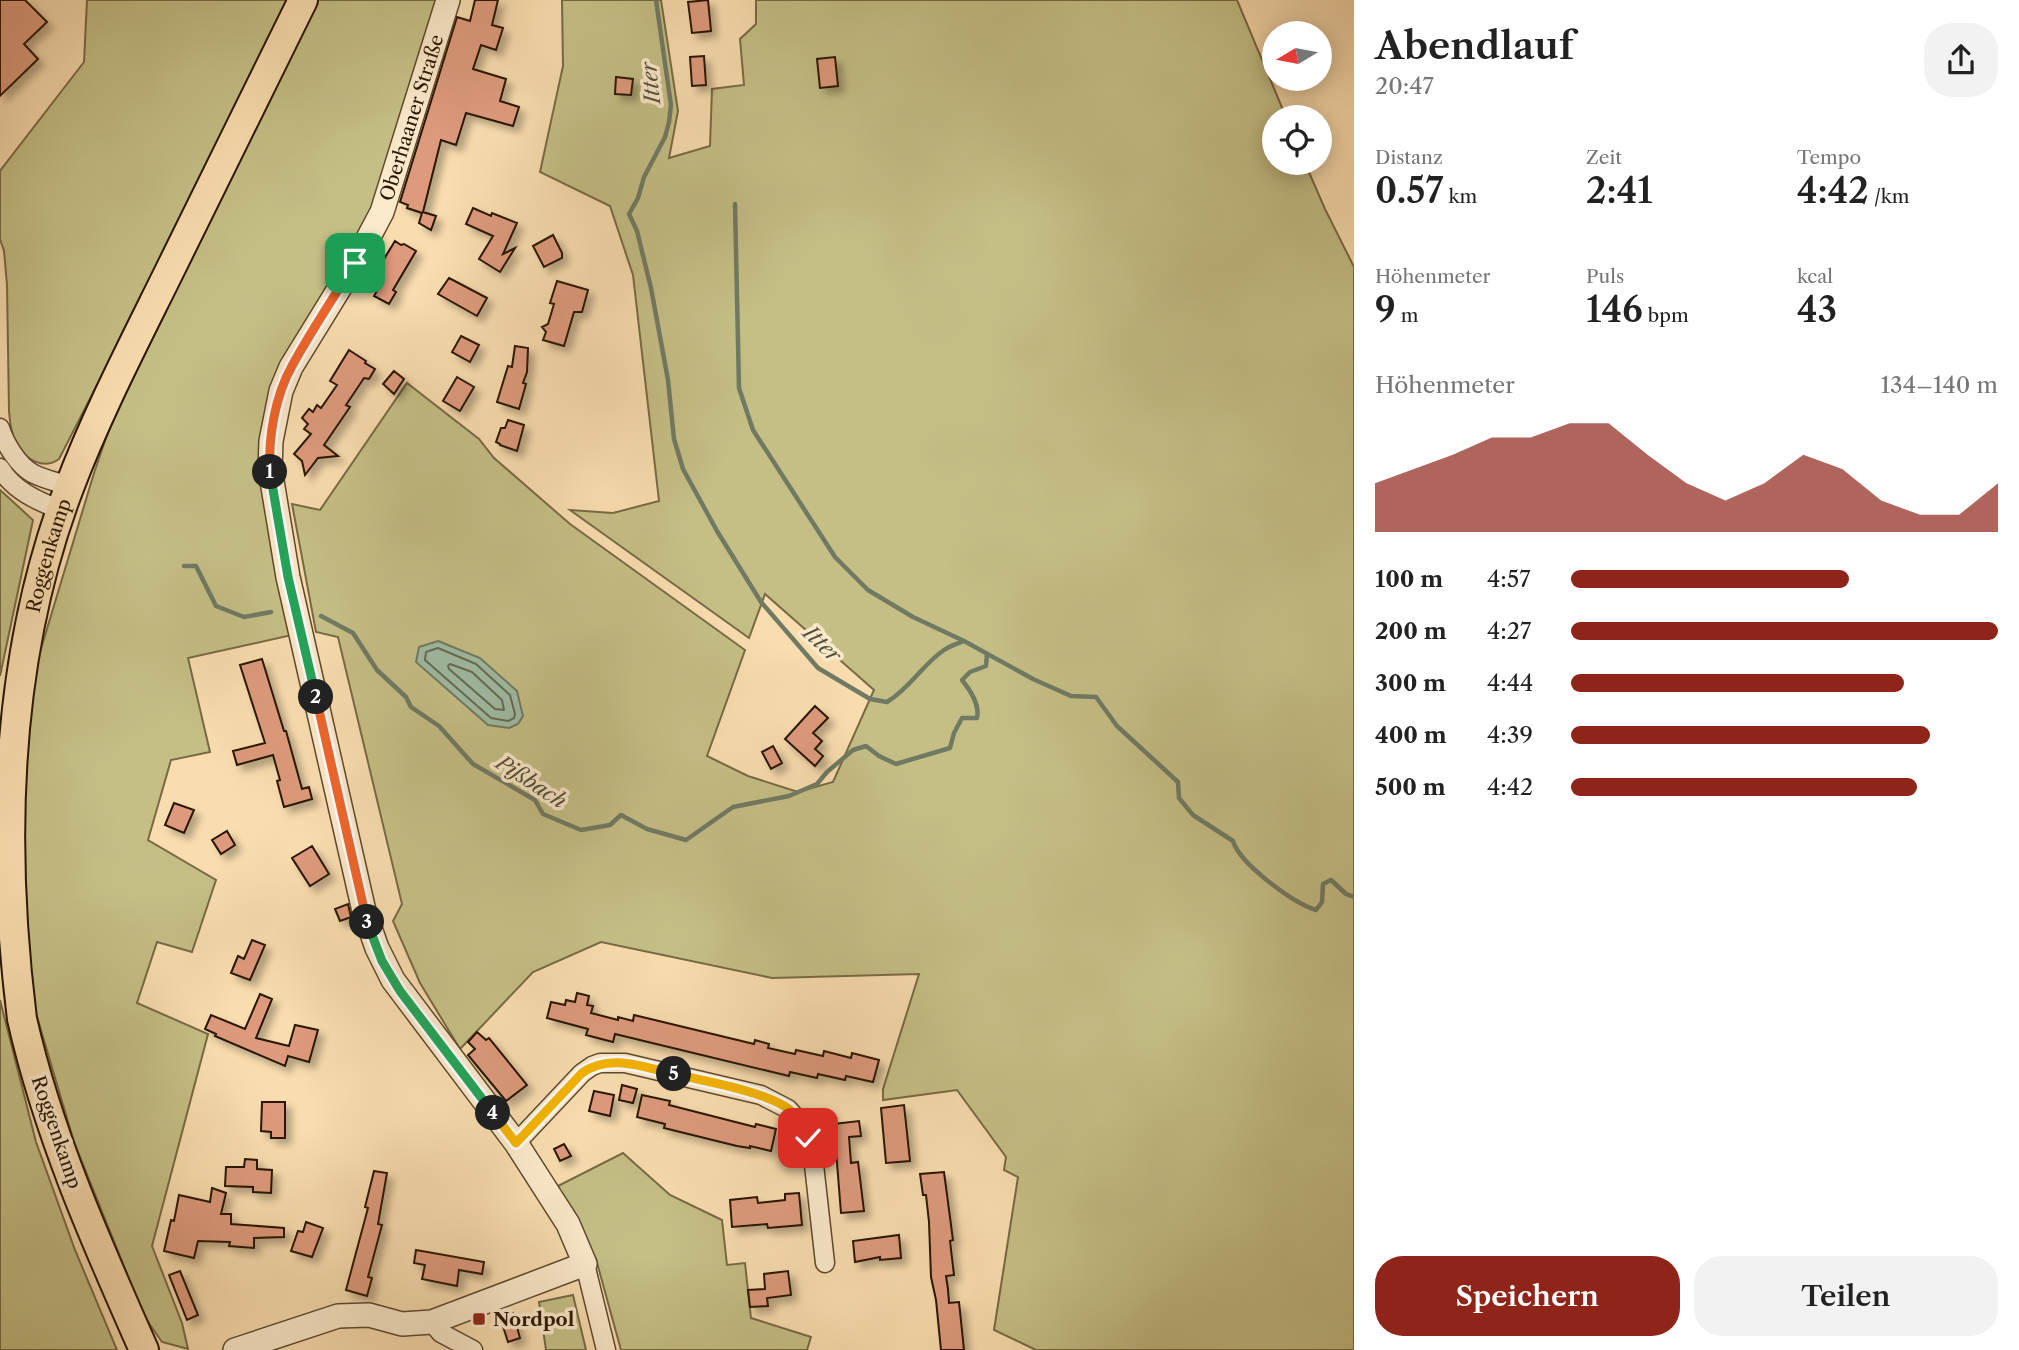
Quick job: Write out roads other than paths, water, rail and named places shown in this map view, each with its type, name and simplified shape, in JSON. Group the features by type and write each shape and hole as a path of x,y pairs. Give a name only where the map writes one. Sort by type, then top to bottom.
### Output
{"main road":[{"name":"Roggenkamp","path":"144,1350 67,1169 22,1016 4,878 3,826 8,728 29,611 65,498 113,387 303,0"}],"street":[{"name":"Oberhaaner Straße","path":"448,0 382,212 355,263 291,367 281,391 271,442 270,469 288,577 364,911 373,939 382,961 400,991 516,1143 568,1224 585,1264"},
{"path":"0,428 19,461 65,498"},
{"path":"0,468 9,482 43,503 65,498"},
{"path":"516,1143 582,1073 600,1063 625,1063 761,1096 788,1109 803,1126 808,1138 813,1156 825,1264"},
{"path":"235,1350 338,1316 369,1314 402,1324 432,1322 585,1264 606,1350"},
{"path":"432,1322 441,1334 473,1350"}],"water":[{"path":"438,641 480,658 517,691 523,716 518,724 509,728 488,725 416,662 419,647"}],"waterway":[{"name":"Itter","path":"656,0 671,105 669,122 665,137 629,214 637,231 651,288 668,380 674,439 683,469 761,602 818,668 870,699 887,702 903,690 936,656 964,641 1033,679 1071,696 1096,697 1117,726 1178,782 1179,798 1193,815 1233,841 1246,860 1268,882 1294,900 1316,910 1322,902 1323,884 1331,880 1346,894 1354,897"},
{"path":"735,204 739,388 753,430 835,557 868,590 913,617 964,641"},
{"name":"Pißbach","path":"184,566 196,566 216,606 244,617 271,612"},
{"name":"Pißbach","path":"321,616 353,633 377,670 406,697 411,707 439,726 473,764 535,800 543,814 581,830 610,825 621,815 647,829 686,840 733,807 789,796 817,784 853,750 866,746 896,764 950,748 962,718 977,718 976,702 962,680 970,672 986,666 987,654"}],"place":[{"name":"Nordpol","path":"479,1319"}]}
